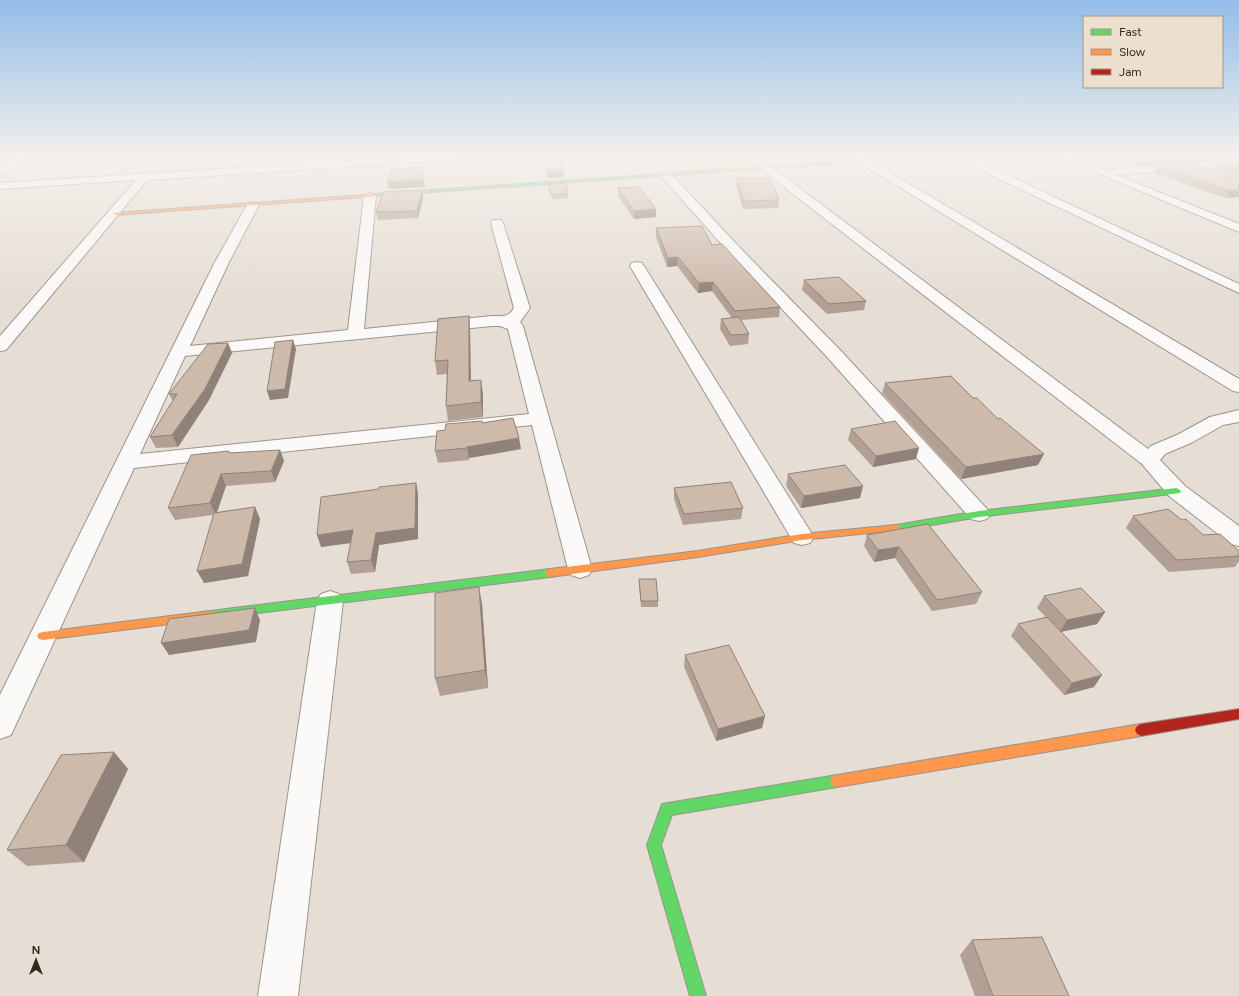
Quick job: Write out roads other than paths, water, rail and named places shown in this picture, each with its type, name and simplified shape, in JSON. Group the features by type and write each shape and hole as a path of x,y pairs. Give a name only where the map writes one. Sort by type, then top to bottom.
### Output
{"street":[{"path":"0,346 125,201"},
{"path":"115,214 299,201"},
{"path":"356,334 369,201"},
{"path":"690,201 834,354 979,514"},
{"path":"810,201 1149,460 1177,491 1239,538"},
{"path":"930,201 1239,387"},
{"path":"1054,201 1239,289"},
{"path":"1174,201 1239,228"},
{"path":"0,726 128,462 222,262 253,205"},
{"path":"497,222 522,308 516,318 509,322"},
{"path":"637,266 802,537"},
{"path":"179,352 492,321 509,322 515,326 538,419 580,569"},
{"path":"1149,460 1158,450 1186,438 1217,421 1239,416"},
{"path":"128,462 538,419"},
{"path":"43,636 698,554 802,537 887,530 979,514 1177,491"},
{"path":"278,996 330,601"},
{"path":"698,996 654,845 667,809 1239,714"}]}
